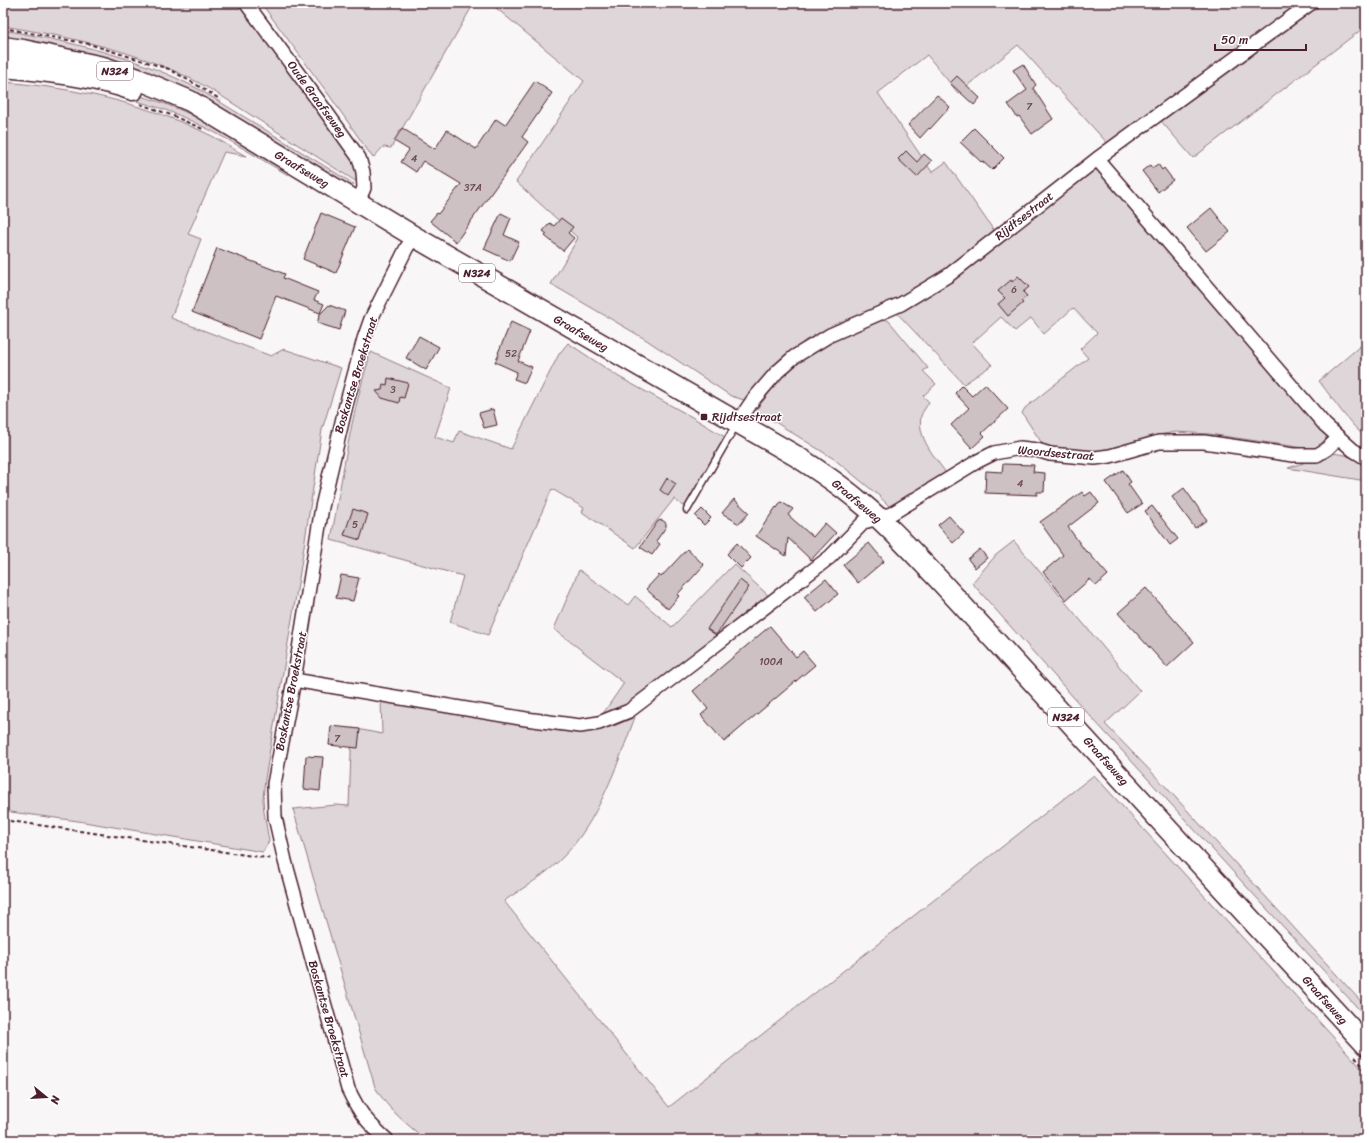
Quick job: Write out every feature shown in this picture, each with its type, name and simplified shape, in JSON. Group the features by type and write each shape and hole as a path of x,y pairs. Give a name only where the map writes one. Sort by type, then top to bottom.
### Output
{"main road":[{"name":"Graafseweg","path":"3,47 103,67 138,79 190,101 212,124"},
{"name":"Graafseweg","path":"3,67 34,69 78,76 120,86 190,110 212,124 358,202 415,237 738,422 829,477 860,501 928,568 1366,1045"}],"street":[{"name":"Oude Graafseweg","path":"246,3 322,105 359,158 364,172 364,188 358,202"},
{"name":"Rijdtsestraat","path":"738,422 753,400 777,372 794,357 830,336 901,304 949,275 1097,159 1311,3"},
{"path":"1097,159 1314,413 1338,438 1366,458"},
{"name":"Boskantse Broekstraat","path":"387,1140 361,1115 348,1089 285,861 275,817 274,784 294,680 322,507 349,391 372,319 407,247 415,237"},
{"name":"Woordsestraat","path":"294,680 526,719 580,726 599,723 629,711 830,557 864,522 879,519 891,514 994,453 1020,448 1037,450 1050,454 1095,458 1110,456 1159,442 1204,442 1294,455 1317,454 1327,449 1338,438"}],"lane":[{"path":"687,510 738,422"}],"path":[{"path":"134,102 171,115 212,124"},
{"path":"3,820 285,861"}],"shaded area":[{"path":"3,3 238,3 297,76 351,151 360,179 357,182 210,89 160,65 94,44 3,26"},
{"path":"261,3 474,3 391,148 383,147 373,158 329,95"},
{"path":"490,3 1271,3 1276,8 1283,3 1305,3 1109,145 1018,45 958,93 927,55 878,93 932,172 946,162 995,232 942,273 898,299 806,340 775,365 744,400 731,396 645,339 551,284 578,238 516,182 584,81"},
{"path":"1322,3 1366,3 1366,26 1193,158 1161,121"},
{"path":"3,30 105,52 178,79 202,91 354,184 350,188 228,115 3,42"},
{"path":"3,82 57,88 136,106 187,124 216,138 246,156 224,152 188,234 201,239 171,318 271,356 284,349 341,368 322,430 265,779 263,799 269,841 263,852 78,821 3,811"},
{"path":"110,93 140,96 178,109 216,127 287,168 288,175 227,139 179,115"},
{"path":"1097,167 1327,435 1321,445 1317,448 1311,449 1209,434 1176,432 1158,435 1100,452 1045,448 1022,413 1025,408 1088,358 1080,349 1097,333 1073,308 1044,334 1031,318 1015,331 1001,317 972,343 992,365 964,384 896,312"},
{"path":"882,318 889,321 928,368 923,371 936,384 923,396 929,402 921,416 920,424 928,447 946,473 891,508 878,495 834,459 756,410 783,375 802,357 835,338"},
{"path":"1366,341 1366,437 1360,433 1348,419 1319,381"},
{"path":"568,343 619,377 725,437 720,448 684,507 674,499 635,548 582,512 584,508 552,489 488,635 450,622 463,576 331,540 352,422 371,352 451,388 435,437 454,443 459,431 511,449 559,354"},
{"path":"1333,453 1345,455 1366,464 1366,481 1288,468"},
{"path":"1014,541 1140,691 1105,724 1166,787 1366,1007 1366,1017 1082,707 972,583 996,555"},
{"path":"734,564 770,597 638,698 621,708 602,715 624,683 554,629 579,570 628,605 635,596 672,627"},
{"path":"381,699 590,731 614,726 635,717 606,791 587,827 563,857 549,870 504,901 669,1107 1094,775 1366,1073 1366,1140 426,1140 392,1110 375,1087 293,809 336,805 349,806 352,728 382,734"}],"building":[{"path":"1023,64 1036,85 1033,88 1053,119 1032,134 1008,104 1027,90 1013,70"},
{"path":"957,76 980,98 974,105 950,83"},
{"path":"535,81 552,93 522,137 528,142 456,242 430,221 437,213 438,214 461,184 423,161 416,172 401,162 409,150 394,141 402,128 435,149 447,130 476,149 496,119 505,125"},
{"path":"937,95 950,107 920,138 908,125"},
{"path":"974,128 1004,158 992,170 982,161 981,162 960,142"},
{"path":"906,151 917,162 924,154 932,161 917,177 898,159"},
{"path":"1158,164 1162,170 1164,168 1173,180 1158,192 1142,171 1150,165 1152,168"},
{"path":"1211,208 1230,232 1206,251 1187,228"},
{"path":"321,213 355,227 336,273 303,259"},
{"path":"501,213 511,218 504,235 519,242 510,261 484,249"},
{"path":"561,218 573,227 568,233 574,238 563,251 545,236 547,234 543,231 550,223 554,226"},
{"path":"217,248 285,274 283,278 318,292 314,300 324,304 320,313 276,296 259,339 192,312"},
{"path":"1018,276 1029,287 1023,292 1027,296 1021,301 1023,303 1008,316 998,304 1005,298 998,291"},
{"path":"329,305 345,311 339,330 317,323 320,314"},
{"path":"511,322 530,331 518,361 532,367 525,383 514,379 517,372 495,362"},
{"path":"419,336 439,347 426,370 406,358"},
{"path":"388,378 408,383 404,398 400,397 399,403 382,398 376,391 382,390 383,384 387,385"},
{"path":"985,384 1008,409 982,433 985,436 972,448 951,425 969,408 955,393 962,386 972,396"},
{"path":"493,409 497,425 484,428 479,413"},
{"path":"1003,464 1034,465 1033,472 1045,473 1044,492 1037,492 1037,495 985,493 986,471 1002,472"},
{"path":"1123,470 1131,482 1128,484 1142,504 1128,513 1106,482"},
{"path":"667,478 676,484 668,496 660,490"},
{"path":"1184,488 1207,520 1195,528 1172,497"},
{"path":"1082,492 1085,496 1091,492 1099,503 1068,527 1086,552 1087,551 1108,575 1096,586 1090,579 1066,600 1043,572 1063,555 1040,522"},
{"path":"734,499 749,513 739,524 722,513"},
{"path":"781,502 793,509 788,515 813,537 825,523 836,533 811,560 788,538 786,556 756,536"},
{"path":"1152,506 1178,539 1170,545 1145,511"},
{"path":"353,509 368,514 360,540 344,535"},
{"path":"702,509 711,518 704,525 695,516"},
{"path":"949,516 964,533 953,543 938,525"},
{"path":"662,520 666,523 666,527 656,541 660,544 652,555 640,547 658,521"},
{"path":"737,543 751,558 741,568 727,554"},
{"path":"869,543 884,561 858,583 843,565"},
{"path":"687,549 704,565 677,595 679,596 668,609 646,589 659,575 661,577"},
{"path":"980,549 987,558 975,568 968,559"},
{"path":"341,575 359,578 353,601 336,598"},
{"path":"826,579 838,594 817,612 804,597"},
{"path":"740,580 749,587 716,635 707,629"},
{"path":"1146,588 1194,642 1167,667 1118,613"},
{"path":"770,626 796,657 803,651 815,665 724,742 701,715 708,709 693,691"},
{"path":"331,726 360,729 358,748 329,745"},
{"path":"306,756 323,757 320,791 304,789"}],"place":[{"name":"Rijdtsestraat","path":"704,417"}]}
